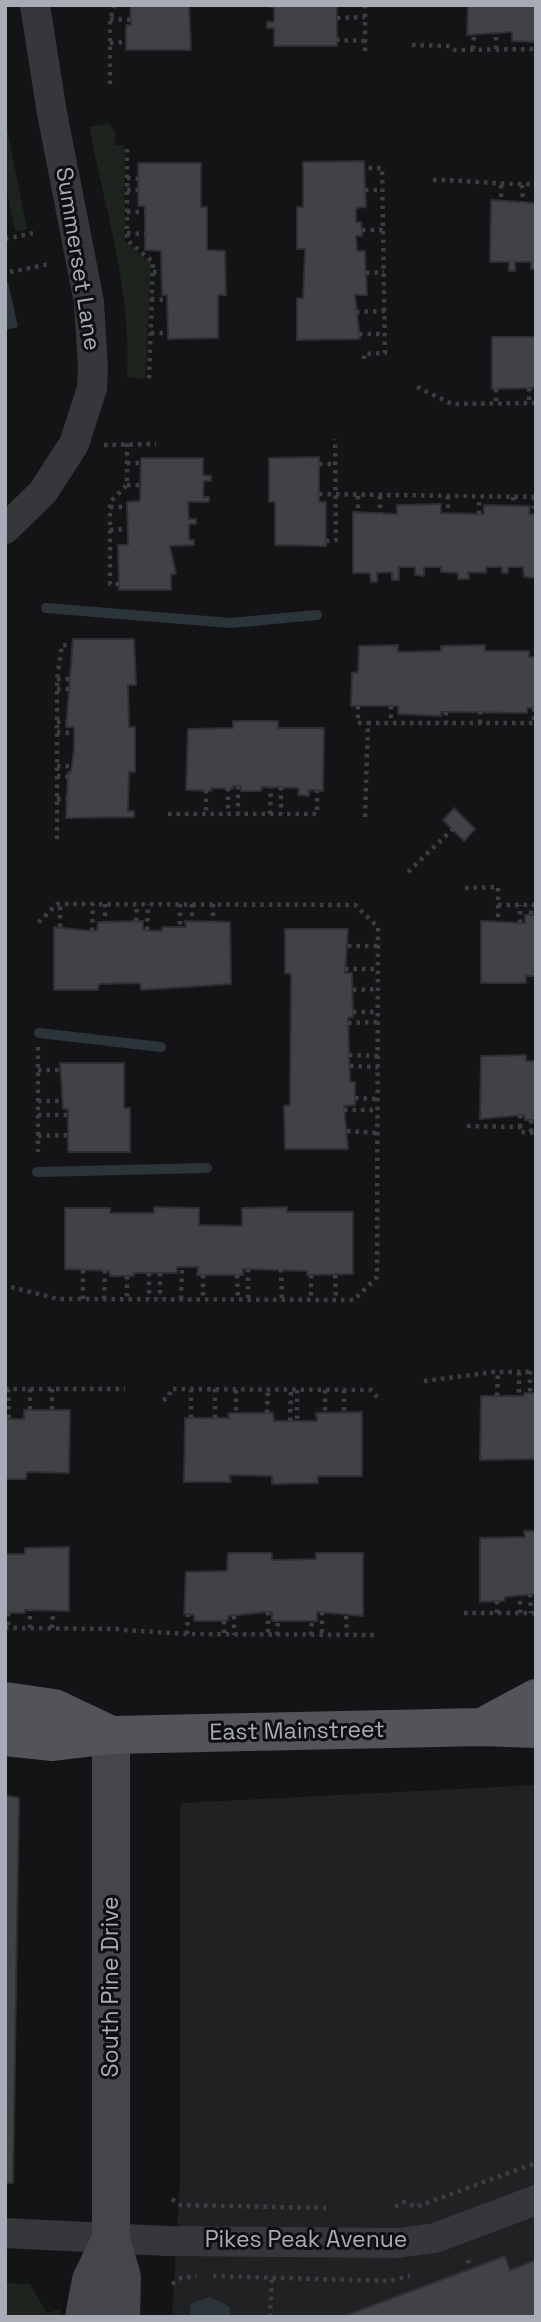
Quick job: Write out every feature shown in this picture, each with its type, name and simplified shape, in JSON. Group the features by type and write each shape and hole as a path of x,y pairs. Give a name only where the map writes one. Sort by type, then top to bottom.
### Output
{"main road":[{"name":"East Mainstreet","path":"482,1727 536,1698"},
{"name":"East Mainstreet","path":"5,1701 54,1708 111,1735"},
{"name":"East Mainstreet","path":"5,1737 53,1742 111,1735 482,1727 536,1729"},
{"name":"South Pine Drive","path":"111,1735 111,2239 122,2277 121,2317"},
{"name":"South Pine Drive","path":"84,2317 91,2280 111,2239"}],"street":[{"name":"Summerset Lane","path":"5,529 43,492 75,444 92,388 89,302 49,99 35,5"},
{"name":"Pikes Peak Avenue","path":"5,2233 111,2239 398,2243 435,2238 536,2200"}],"path":[{"path":"110,84 110,19 115,5"},
{"path":"365,5 365,55"},
{"path":"337,18 365,17"},
{"path":"110,19 131,20"},
{"path":"496,32 496,49"},
{"path":"473,49 474,35"},
{"path":"336,40 365,41"},
{"path":"110,43 126,42"},
{"path":"519,42 519,49"},
{"path":"412,45 536,49"},
{"path":"127,149 127,240 153,262 149,380"},
{"path":"364,359 364,354 385,353 382,168 365,168"},
{"path":"127,178 138,179"},
{"path":"433,180 476,180 501,185 536,184"},
{"path":"501,185 501,200"},
{"path":"522,185 523,203"},
{"path":"127,190 138,190"},
{"path":"365,190 382,190"},
{"path":"127,212 145,212"},
{"path":"362,230 383,230"},
{"path":"5,239 33,233"},
{"path":"127,233 145,234"},
{"path":"10,272 54,264"},
{"path":"153,272 161,272"},
{"path":"366,273 384,272"},
{"path":"151,299 167,300"},
{"path":"356,312 384,312"},
{"path":"151,333 168,333"},
{"path":"359,334 385,334"},
{"path":"417,387 452,404 533,403 529,388"},
{"path":"496,389 496,403"},
{"path":"327,541 336,540 335,439"},
{"path":"127,443 127,485"},
{"path":"104,445 156,444"},
{"path":"127,463 141,463"},
{"path":"319,464 335,464"},
{"path":"119,584 110,584 110,502 127,485 140,485"},
{"path":"319,494 535,497 534,514"},
{"path":"358,496 358,512"},
{"path":"380,496 380,514"},
{"path":"403,496 403,505"},
{"path":"436,496 436,505"},
{"path":"448,496 448,513"},
{"path":"479,497 479,514"},
{"path":"491,497 491,506"},
{"path":"513,497 513,506"},
{"path":"110,507 127,507"},
{"path":"326,507 336,508"},
{"path":"110,530 127,529"},
{"path":"110,551 118,551"},
{"path":"57,839 57,679 62,645 72,645"},
{"path":"57,679 72,679"},
{"path":"57,689 69,689"},
{"path":"358,706 358,723 535,723 534,708"},
{"path":"391,706 391,723"},
{"path":"446,712 446,723"},
{"path":"480,712 480,723"},
{"path":"490,713 490,723"},
{"path":"523,713 523,723"},
{"path":"402,715 402,723"},
{"path":"435,715 436,723"},
{"path":"57,722 66,722"},
{"path":"365,817 368,723"},
{"path":"57,732 74,733"},
{"path":"57,766 71,766"},
{"path":"57,776 68,777"},
{"path":"239,786 239,814"},
{"path":"270,814 271,787"},
{"path":"281,787 281,814"},
{"path":"228,788 228,814"},
{"path":"206,790 206,814"},
{"path":"169,814 317,814 317,791"},
{"path":"57,799 67,799"},
{"path":"408,872 454,828"},
{"path":"465,888 498,887 498,919"},
{"path":"60,904 60,927"},
{"path":"11,1287 58,1298 354,1300 377,1277 378,927 355,905 213,904 60,904 35,926"},
{"path":"92,931 93,904"},
{"path":"105,904 105,922"},
{"path":"136,921 137,904"},
{"path":"147,930 148,904"},
{"path":"180,904 180,927"},
{"path":"191,904 191,921"},
{"path":"213,904 213,922"},
{"path":"498,905 533,905 531,914"},
{"path":"520,905 520,923"},
{"path":"348,946 378,946"},
{"path":"345,969 378,969"},
{"path":"352,990 378,989"},
{"path":"353,1012 378,1012"},
{"path":"348,1023 378,1022"},
{"path":"38,1047 38,1152"},
{"path":"349,1055 378,1056"},
{"path":"349,1066 378,1067"},
{"path":"38,1070 60,1070"},
{"path":"355,1098 377,1100"},
{"path":"38,1101 63,1101"},
{"path":"344,1111 377,1111"},
{"path":"38,1115 68,1115"},
{"path":"520,1115 520,1132 533,1133 531,1120"},
{"path":"497,1118 497,1126"},
{"path":"467,1126 520,1127"},
{"path":"347,1131 377,1133"},
{"path":"38,1136 68,1135"},
{"path":"181,1299 182,1267"},
{"path":"248,1269 248,1300"},
{"path":"281,1269 282,1300"},
{"path":"83,1270 83,1298"},
{"path":"104,1298 105,1270"},
{"path":"149,1273 149,1299"},
{"path":"160,1273 160,1299"},
{"path":"204,1275 204,1299"},
{"path":"237,1275 238,1300"},
{"path":"311,1275 311,1300"},
{"path":"335,1275 336,1300"},
{"path":"127,1276 127,1299"},
{"path":"497,1396 498,1372"},
{"path":"424,1381 498,1372 533,1372 530,1393"},
{"path":"519,1372 519,1396"},
{"path":"9,1419 7,1389 125,1389"},
{"path":"30,1389 30,1410"},
{"path":"52,1389 52,1410"},
{"path":"163,1400 168,1398 172,1389 371,1390 378,1398"},
{"path":"215,1389 215,1418"},
{"path":"191,1390 191,1418"},
{"path":"236,1390 236,1413"},
{"path":"267,1413 268,1390"},
{"path":"290,1421 294,1390"},
{"path":"294,1390 297,1421"},
{"path":"325,1390 325,1413"},
{"path":"344,1390 344,1413"},
{"path":"464,1613 533,1613 530,1594"},
{"path":"520,1597 520,1613"},
{"path":"497,1601 497,1613"},
{"path":"30,1609 30,1628"},
{"path":"52,1628 53,1611"},
{"path":"268,1612 268,1635"},
{"path":"322,1612 322,1635"},
{"path":"8,1613 7,1628 224,1635 378,1635"},
{"path":"187,1634 188,1615"},
{"path":"234,1616 234,1635"},
{"path":"346,1616 346,1635"},
{"path":"223,1620 224,1635"},
{"path":"311,1635 312,1620"},
{"path":"277,1635 278,1621"},
{"path":"395,2207 404,2202 416,2207 536,2163"},
{"path":"172,2199 180,2204 334,2208"},
{"path":"468,2260 470,2268"},
{"path":"270,2317 272,2277"}],"shaded area":[{"path":"5,119 27,229 15,231 5,182"},
{"path":"109,123 115,131 115,145 124,145 125,241 151,263 145,379 127,377 121,282 89,127"},
{"path":"8,282 18,327 5,330 5,283"},
{"path":"536,1785 536,2317 172,2317 180,2179 180,1807 183,1803"},
{"path":"5,2283 30,2284 47,2313 61,2309 60,2317 5,2317"},
{"path":"210,2297 229,2306 232,2317 189,2317 191,2303"}],"building":[{"path":"130,5 189,5 191,50 126,50 126,25 131,25"},
{"path":"267,5 337,5 337,46 274,46 274,28 267,28 267,22 274,22 274,8"},
{"path":"468,5 536,5 535,42 512,41 512,32 467,35"},
{"path":"364,161 366,207 356,208 356,222 361,222 362,230 362,236 356,236 357,251 365,251 367,295 355,295 360,339 297,340 297,298 303,298 305,249 297,249 297,207 303,207 303,162"},
{"path":"138,163 201,163 201,207 207,207 207,250 225,251 226,295 218,295 218,338 168,339 167,295 162,295 161,251 145,250 145,206 138,206"},
{"path":"535,195 536,269 531,269 531,262 515,262 515,271 509,271 509,262 490,262 491,200 535,203"},
{"path":"492,337 536,337 536,394 535,388 492,389"},
{"path":"319,457 319,502 326,502 326,546 275,545 275,502 269,502 269,458"},
{"path":"141,458 203,458 203,475 211,476 211,481 204,481 203,497 209,497 209,502 188,502 189,519 196,519 196,524 189,524 189,540 194,540 194,545 170,546 176,574 171,574 171,590 119,590 118,545 128,545 127,502 140,501"},
{"path":"441,504 441,513 479,514 484,514 484,505 530,506 529,514 536,514 536,578 524,577 523,567 508,567 508,573 502,573 502,567 486,567 486,573 468,572 469,579 458,579 458,573 441,572 441,567 424,567 424,576 415,575 415,567 399,567 399,580 392,580 392,572 377,573 377,582 371,582 370,573 353,573 353,512 397,514 397,505"},
{"path":"73,639 134,639 136,685 128,685 129,727 135,727 135,772 129,772 128,811 134,811 134,817 66,818 68,772 71,772 74,749 74,727 66,727"},
{"path":"398,645 398,652 441,651 441,646 485,645 485,651 529,651 529,657 536,657 536,708 527,708 527,713 441,712 441,716 398,714 398,706 351,706 352,673 358,672 359,646"},
{"path":"233,721 278,721 278,728 324,728 323,791 309,790 309,796 298,795 299,788 262,787 261,791 241,791 241,786 233,786 233,789 211,788 211,791 186,790 188,729 233,728"},
{"path":"454,808 475,829 464,841 443,820"},
{"path":"525,915 536,915 536,976 526,976 526,983 481,983 481,921 525,923"},
{"path":"143,921 143,930 162,931 162,927 186,927 185,921 230,922 231,984 141,990 140,983 99,984 98,990 54,990 54,927 92,931 97,930 98,922"},
{"path":"285,929 348,929 345,973 352,973 353,1017 348,1018 350,1082 355,1082 355,1105 344,1106 348,1149 285,1149 284,1106 290,1105 291,974 285,973"},
{"path":"526,1055 526,1061 536,1061 536,1120 525,1120 524,1115 480,1119 481,1056"},
{"path":"60,1063 124,1063 124,1108 130,1108 130,1152 68,1152 68,1109 63,1109"},
{"path":"154,1207 199,1208 199,1225 242,1226 242,1208 287,1207 287,1212 353,1212 353,1274 307,1275 307,1271 243,1269 243,1275 197,1275 198,1267 177,1267 177,1273 110,1276 109,1271 65,1269 65,1208 110,1208 110,1213 154,1213"},
{"path":"524,1393 536,1393 536,1459 480,1460 481,1396 524,1396"},
{"path":"24,1410 70,1410 69,1473 27,1472 26,1479 5,1479 5,1419 24,1419"},
{"path":"362,1412 362,1476 318,1476 318,1483 272,1484 272,1476 229,1475 231,1482 184,1482 185,1418 229,1418 228,1413 273,1413 274,1421 317,1421 316,1413"},
{"path":"524,1531 536,1531 536,1594 505,1597 504,1601 480,1602 480,1538 525,1537"},
{"path":"69,1547 69,1611 25,1610 25,1613 5,1613 5,1554 25,1554 25,1548"},
{"path":"228,1553 272,1553 272,1560 316,1559 316,1553 363,1553 363,1616 317,1612 317,1621 272,1621 272,1612 268,1612 228,1616 228,1620 224,1621 194,1621 194,1615 184,1614 186,1572 227,1571"},
{"path":"5,1795 19,1798 13,2183 5,2183"},
{"path":"505,2256 510,2270 536,2260 536,2317 341,2317"}],"waterway":[{"path":"46,608 231,623 317,615"},
{"path":"39,1033 161,1047"},
{"path":"37,1172 207,1168"}]}
